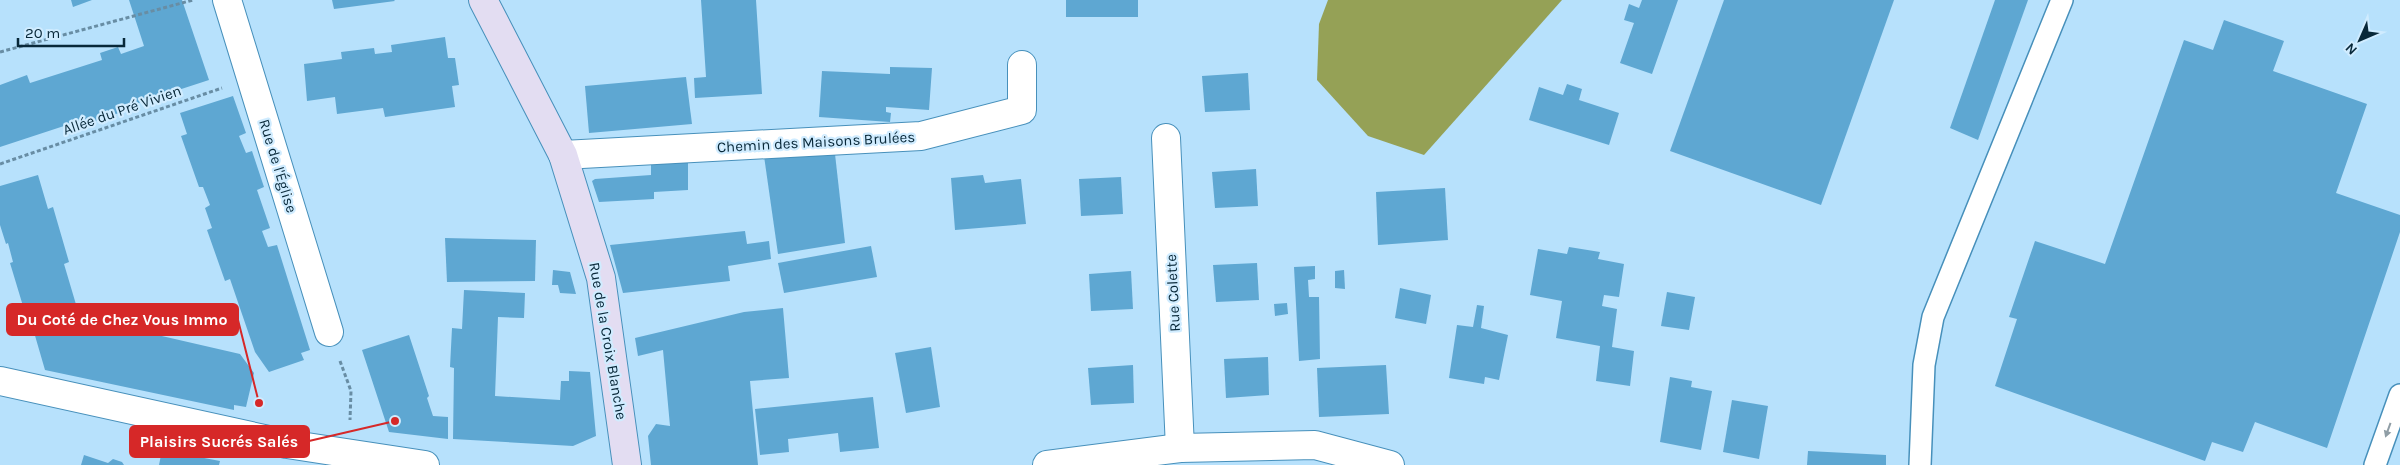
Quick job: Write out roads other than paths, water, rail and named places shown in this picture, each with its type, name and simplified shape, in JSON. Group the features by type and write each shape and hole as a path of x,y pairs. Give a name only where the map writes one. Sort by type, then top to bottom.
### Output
{"street":[{"name":"Rue de l'Église","path":"227,0 329,332"},
{"name":"Rue de la Croix Blanche","path":"482,0 563,155 601,278 627,465"},
{"name":"Chemin des Maisons Brulées","path":"563,155 921,136 1022,110 1022,65"},
{"name":"Rue Colette","path":"1166,138 1180,448"},
{"path":"0,381 287,444 425,465"},
{"path":"1047,465 1180,448 1314,445 1390,465"}],"lane":[{"path":"1920,465 1924,365 1933,317 2062,0"},
{"path":"2375,465 2400,395"}],"place":[{"name":"Du Coté de Chez Vous Immo","path":"259,403"},
{"name":"Plaisirs Sucrés Salés","path":"395,421"}]}
